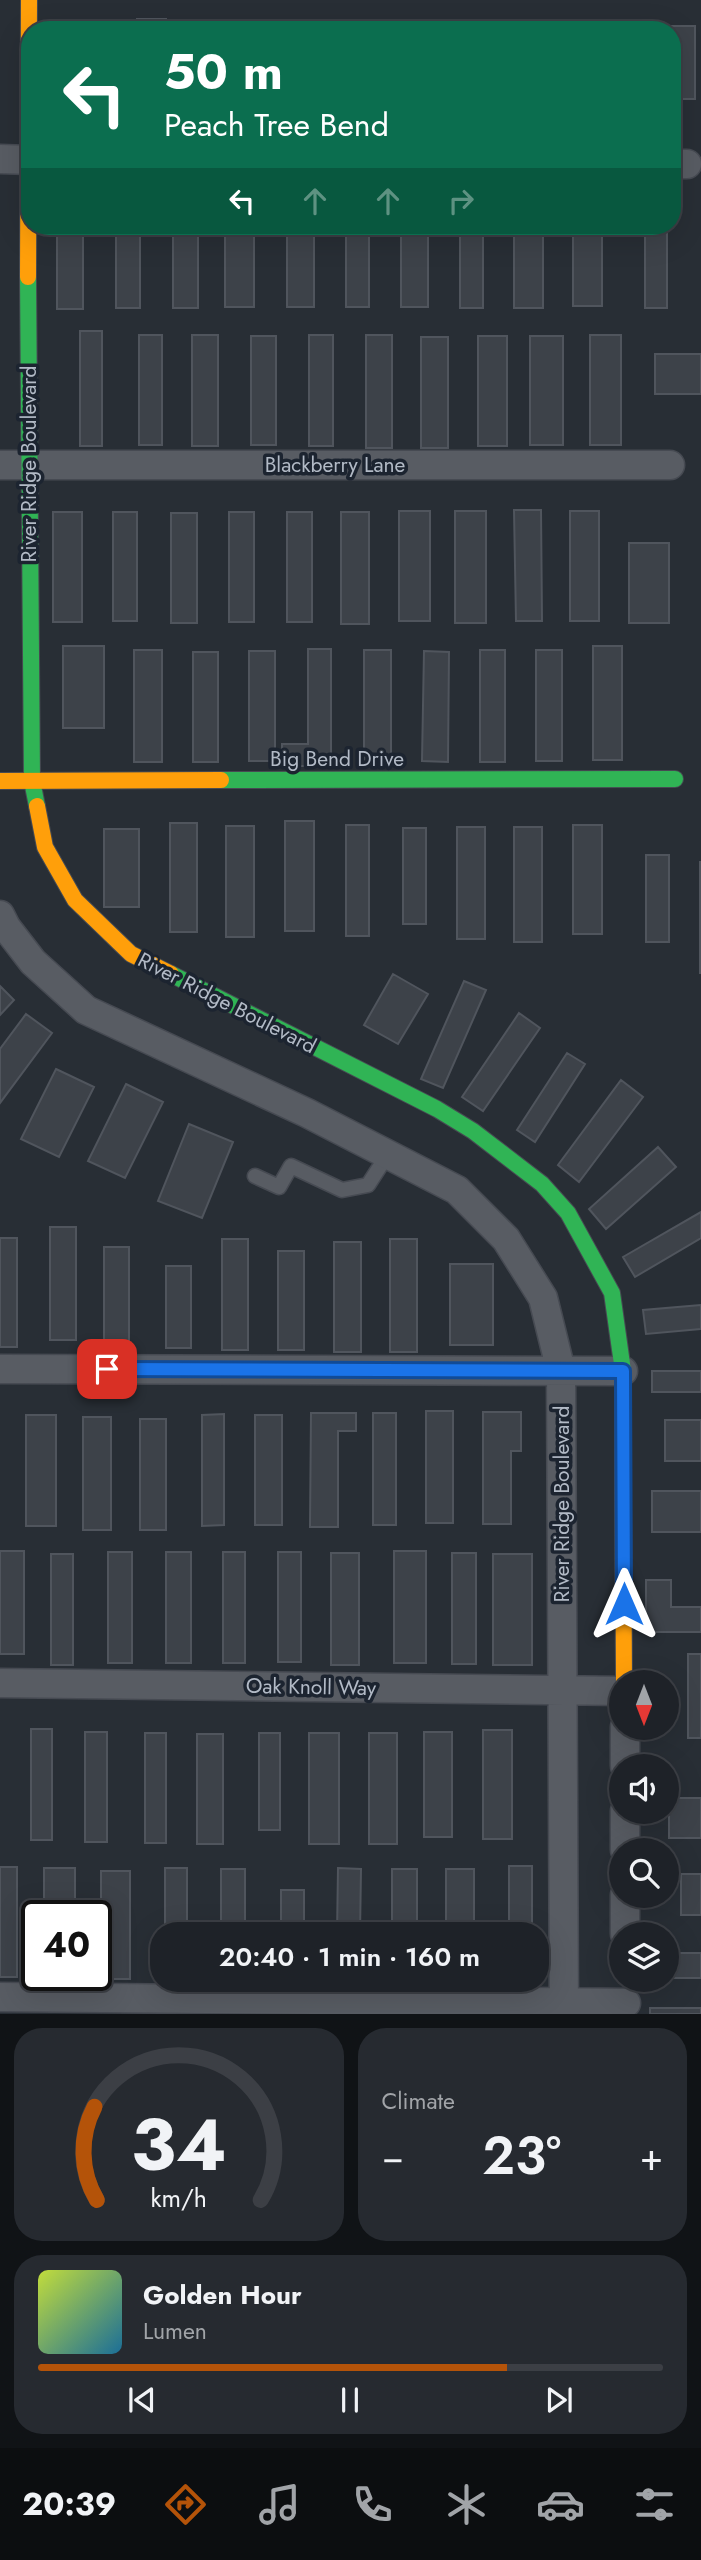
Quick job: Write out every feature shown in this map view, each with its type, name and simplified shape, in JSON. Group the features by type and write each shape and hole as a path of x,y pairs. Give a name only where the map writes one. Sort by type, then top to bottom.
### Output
{"street":[{"name":"River Ridge Boulevard","path":"29,0 29,21"},
{"path":"0,159 21,160"},
{"name":"River Ridge Boulevard","path":"29,235 28,465 32,781 45,847 75,900 131,954 437,1109 473,1131 542,1184 568,1213 612,1293 623,1371 624,1670"},
{"name":"Blackberry Lane","path":"0,466 670,465"},
{"name":"Big Bend Drive","path":"0,781 675,779"},
{"name":"River Ridge Boulevard","path":"0,915 33,962 86,1010 307,1114 457,1190 506,1238 543,1298 561,1371 564,2009"},
{"path":"0,1369 623,1371"},
{"name":"Oak Knoll Way","path":"0,1683 609,1690"},
{"path":"0,1997 564,2009 626,1999"}],"lane":[{"path":"255,1176 279,1187 291,1166 342,1190 368,1185 388,1154"}],"building":[{"path":"137,19 166,19 166,21"},
{"path":"681,26 695,26 695,99 681,99"},
{"path":"57,235 83,235 83,309 57,309"},
{"path":"116,235 140,235 140,308 116,308"},
{"path":"173,235 198,235 198,308 173,308"},
{"path":"225,235 254,235 254,307 225,307"},
{"path":"287,235 314,235 314,307 287,307"},
{"path":"346,235 369,235 369,307 346,307"},
{"path":"401,235 428,235 428,307 401,307"},
{"path":"460,235 483,235 483,308 460,308"},
{"path":"514,235 543,235 543,308 514,308"},
{"path":"573,235 602,235 602,306 573,306"},
{"path":"645,235 667,235 667,308 645,308"},
{"path":"80,331 102,331 102,446 80,446"},
{"path":"139,335 162,335 162,445 139,445"},
{"path":"192,335 218,335 218,446 192,446"},
{"path":"309,335 333,335 333,446 309,446"},
{"path":"366,335 392,335 392,448 366,448"},
{"path":"590,335 621,335 621,445 590,445"},
{"path":"251,336 276,336 276,445 251,445"},
{"path":"478,336 507,336 507,446 478,446"},
{"path":"530,336 563,336 563,445 530,445"},
{"path":"421,337 448,337 448,448 421,448"},
{"path":"655,354 701,354 701,394 655,394"},
{"path":"514,510 541,510 542,621 516,621"},
{"path":"399,511 430,511 430,621 399,621"},
{"path":"455,511 486,511 486,623 455,623"},
{"path":"570,511 599,511 599,621 570,621"},
{"path":"53,512 82,512 82,622 53,622"},
{"path":"113,512 137,512 137,621 113,621"},
{"path":"229,512 254,512 254,622 229,622"},
{"path":"287,512 312,512 312,622 287,622"},
{"path":"341,512 369,512 369,624 341,624"},
{"path":"171,513 197,513 197,623 171,623"},
{"path":"629,543 669,543 669,623 629,623"},
{"path":"63,646 104,646 104,728 63,728"},
{"path":"593,646 622,646 622,760 593,760"},
{"path":"308,649 331,649 331,766 282,766 282,744 308,744"},
{"path":"134,650 162,650 162,762 134,762"},
{"path":"364,650 391,650 391,761 364,761"},
{"path":"480,650 505,650 505,762 480,762"},
{"path":"536,650 562,650 562,761 536,761"},
{"path":"249,651 275,651 275,761 249,761"},
{"path":"424,651 449,652 448,762 422,761"},
{"path":"193,652 218,652 218,762 193,762"},
{"path":"285,821 314,821 314,931 285,931"},
{"path":"170,823 197,823 197,932 170,932"},
{"path":"346,825 369,825 369,936 346,936"},
{"path":"573,825 602,825 602,934 573,934"},
{"path":"226,826 254,826 254,937 226,937"},
{"path":"457,827 485,827 485,939 457,939"},
{"path":"514,827 542,827 542,942 514,942"},
{"path":"403,828 426,828 426,924 403,924"},
{"path":"104,829 139,829 139,907 104,907"},
{"path":"646,855 669,855 669,942 646,942"},
{"path":"701,862 701,973 700,973"},
{"path":"393,974 428,994 398,1044 364,1025"},
{"path":"464,981 486,990 443,1088 421,1079"},
{"path":"0,986 14,1000 0,1015"},
{"path":"519,1013 540,1028 483,1111 462,1097"},
{"path":"26,1014 52,1033 0,1103 0,1049"},
{"path":"567,1053 585,1064 535,1142 517,1130"},
{"path":"56,1069 94,1087 59,1157 21,1139"},
{"path":"621,1080 643,1097 579,1182 558,1165"},
{"path":"126,1084 163,1102 125,1178 88,1161"},
{"path":"189,1124 233,1142 202,1218 158,1201"},
{"path":"658,1147 676,1167 606,1229 589,1209"},
{"path":"701,1212 701,1238 635,1277 623,1257"},
{"path":"50,1227 76,1227 76,1340 50,1340"},
{"path":"0,1238 17,1238 17,1347 0,1347"},
{"path":"222,1239 248,1239 248,1350 222,1350"},
{"path":"390,1239 417,1239 417,1352 390,1352"},
{"path":"334,1242 361,1242 361,1352 334,1352"},
{"path":"104,1247 129,1247 129,1347 104,1347"},
{"path":"278,1251 304,1251 304,1350 278,1350"},
{"path":"450,1264 493,1264 493,1345 450,1345"},
{"path":"166,1266 191,1266 191,1348 166,1348"},
{"path":"701,1305 701,1329 646,1334 643,1310"},
{"path":"652,1371 701,1371 701,1392 652,1392"},
{"path":"426,1411 453,1411 453,1523 426,1523"},
{"path":"483,1412 521,1412 521,1451 511,1451 511,1524 483,1524"},
{"path":"311,1413 356,1413 356,1431 338,1431 338,1527 310,1527"},
{"path":"373,1413 396,1413 396,1525 373,1525"},
{"path":"224,1414 224,1525 202,1526 202,1415"},
{"path":"26,1415 56,1415 56,1526 26,1526"},
{"path":"255,1415 282,1415 282,1525 255,1525"},
{"path":"83,1417 111,1417 111,1530 83,1530"},
{"path":"140,1419 166,1419 166,1530 140,1530"},
{"path":"665,1420 701,1420 701,1461 665,1461"},
{"path":"652,1491 701,1491 701,1532 652,1532"},
{"path":"0,1551 24,1551 24,1654 0,1654"},
{"path":"394,1551 426,1551 426,1663 394,1663"},
{"path":"108,1552 132,1552 132,1663 108,1663"},
{"path":"166,1552 191,1552 191,1663 166,1663"},
{"path":"223,1552 245,1552 245,1663 223,1663"},
{"path":"278,1552 301,1552 301,1662 278,1662"},
{"path":"331,1553 359,1553 359,1665 331,1665"},
{"path":"452,1553 476,1553 476,1664 452,1664"},
{"path":"51,1554 73,1554 73,1665 51,1665"},
{"path":"493,1554 532,1554 532,1665 493,1665"},
{"path":"646,1580 671,1580 671,1607 701,1607 701,1632 646,1632"},
{"path":"688,1654 701,1654 701,1738 688,1738"},
{"path":"31,1729 52,1729 52,1840 31,1840"},
{"path":"483,1730 512,1730 512,1839 483,1839"},
{"path":"85,1732 107,1732 107,1842 85,1842"},
{"path":"424,1732 452,1732 452,1837 424,1837"},
{"path":"145,1733 166,1733 166,1843 145,1843"},
{"path":"259,1733 280,1733 280,1830 259,1830"},
{"path":"309,1733 339,1733 339,1844 309,1844"},
{"path":"369,1733 397,1733 397,1844 369,1844"},
{"path":"197,1734 223,1734 223,1844 197,1844"},
{"path":"679,1798 701,1798 701,1838 669,1838 669,1824 679,1824"},
{"path":"509,1866 532,1866 532,1922 509,1922"},
{"path":"0,1867 17,1867 17,1977 0,1977"},
{"path":"44,1868 75,1868 75,1900 44,1900"},
{"path":"165,1868 187,1868 187,1922 165,1922"},
{"path":"338,1868 361,1869 360,1922 337,1922"},
{"path":"221,1869 245,1869 245,1922 221,1922"},
{"path":"392,1869 417,1869 417,1922 392,1922"},
{"path":"446,1869 474,1869 474,1922 446,1922"},
{"path":"101,1871 130,1871 130,1979 112,1979 112,1900 101,1900"},
{"path":"681,1874 701,1874 701,1915 681,1915"},
{"path":"281,1890 304,1890 304,1922 281,1922"},
{"path":"679,1953 701,1953 701,1978 679,1978"},
{"path":"650,2008 701,2008 701,2014 650,2014"}],"traffic: fast":[{"path":"28,277 32,781 37,806"},
{"path":"221,780 675,779"},
{"path":"171,974 437,1109 473,1131 542,1184 568,1213 612,1293 623,1371 623,1498"}],"traffic: slow":[{"path":"29,0 29,21"},
{"path":"28,235 28,277"},
{"path":"0,781 221,780"},
{"path":"37,806 45,847 75,900 131,954 171,974"},
{"path":"623,1498 624,1670"}],"route":[{"path":"107,1369 623,1371 624,1604"}]}
